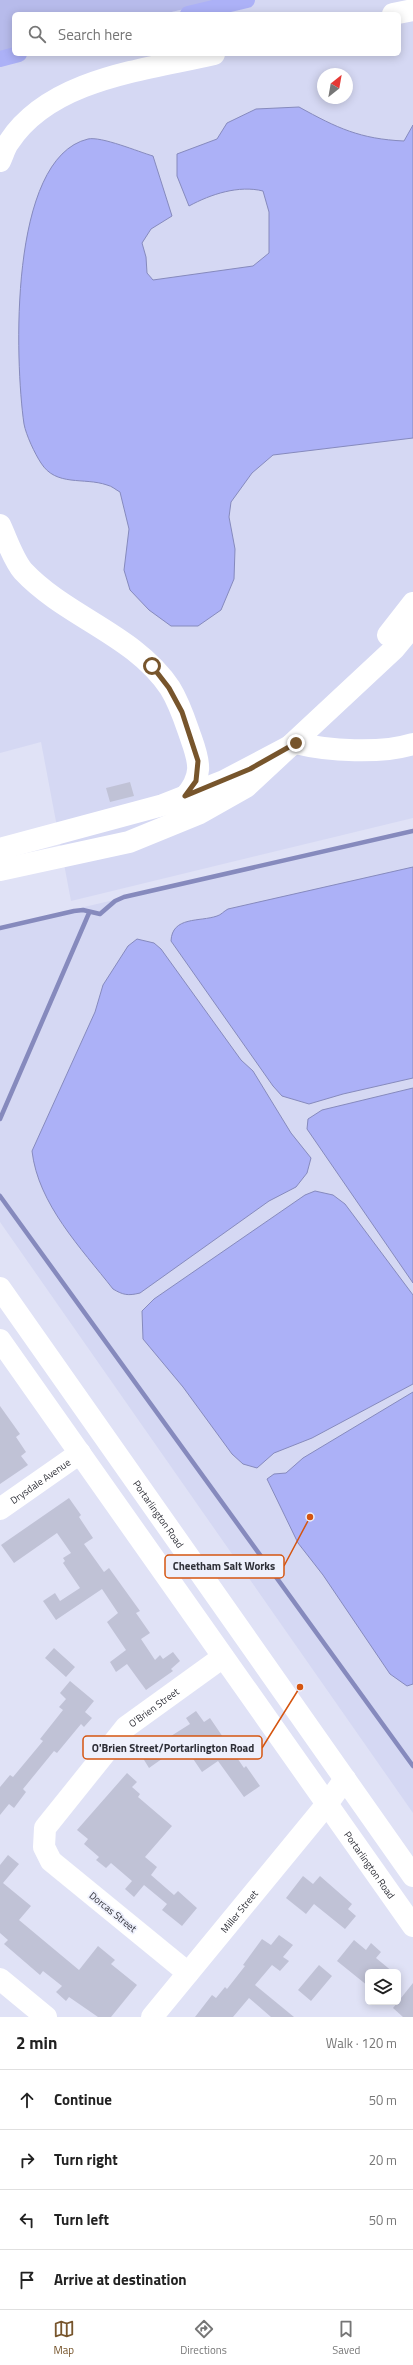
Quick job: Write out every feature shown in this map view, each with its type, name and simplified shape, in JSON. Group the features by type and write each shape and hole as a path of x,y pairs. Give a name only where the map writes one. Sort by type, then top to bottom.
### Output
{"main road":[{"path":"401,12 413,10"},
{"path":"0,161 9,142 36,112 60,96 92,82 205,56"},
{"path":"0,525 22,570 62,603 117,640 152,666 169,688 182,712 198,761 196,781 185,796"},
{"path":"333,708 413,603"},
{"path":"0,870 129,842 173,825 246,787 333,708 394,649 413,626"},
{"path":"0,849 163,805 243,772 296,743 321,749 395,750 413,744"},
{"name":"Portarlington Road","path":"0,1288 413,1876"},
{"name":"Portarlington Road","path":"0,1340 413,1926"},
{"name":"Drysdale Avenue","path":"0,1509 80,1453"},
{"name":"O'Brien Street","path":"44,1847 45,1828 126,1727 223,1657"},
{"path":"327,1804 345,1779"},
{"name":"Miller Street","path":"152,2017 327,1804"},
{"name":"Dorcas Street","path":"44,1847 51,1861 188,1973"},
{"path":"0,1979 46,2017"}],"shaded area":[{"path":"0,0 223,0 172,12 12,12 12,49 0,52"},
{"path":"223,0 413,0 413,818 71,901 41,742 0,753 0,52 12,49 12,56 401,56 401,12 172,12"},
{"path":"299,107 325,121 349,131 374,138 404,141 413,125 413,438 273,455 252,473 231,502 229,517 235,549 234,579 221,610 198,626 171,626 149,610 130,590 124,570 129,529 120,492 111,486 62,478 47,471 34,450 27,433 24,424 21,395 19,312 23,265 30,221 43,183 62,154 88,139 102,140 153,156 172,216 151,229 142,243 146,257 147,273 153,280 253,266 269,253 269,212 263,191 244,189 225,192 216,194 189,206 177,176 177,154 217,139 227,123 256,109"},
{"path":"413,829 413,1813 0,1222 0,927"},
{"path":"413,867 413,1078 343,1094 309,1104 282,1096 273,1086 171,941 176,927 188,921 220,915 228,909"},
{"path":"137,939 154,943 161,949 241,1060 253,1071 291,1133 311,1158 307,1173 296,1187 269,1201 140,1293 129,1295 120,1293 113,1289 63,1224 43,1189 36,1170 32,1151 95,1012 103,985 128,946"},
{"path":"413,1088 413,1283 307,1129 308,1119 322,1110"},
{"path":"315,1191 333,1195 345,1204 413,1295 413,1384 312,1438 274,1453 257,1468 243,1464 232,1454 183,1387 143,1339 142,1311 154,1299 305,1195"},
{"path":"413,1392 413,1684 407,1686 390,1674 323,1575 298,1543 267,1479 274,1474 286,1473 303,1458"}],"building":[{"path":"130,782 134,796 110,802 106,788"},
{"path":"0,1406 20,1434 16,1437 26,1452 21,1456 28,1465 0,1484"},
{"path":"69,1498 81,1515 79,1517 93,1538 84,1544 104,1572 109,1568 140,1611 136,1613 150,1633 141,1639 155,1660 160,1655 163,1659 173,1652 180,1661 171,1669 173,1671 146,1690 127,1664 116,1672 110,1662 126,1650 107,1622 118,1613 102,1589 56,1620 43,1601 55,1593 60,1601 80,1588 63,1563 65,1561 63,1558 71,1553 57,1533 14,1563 1,1545"},
{"path":"54,1648 75,1667 66,1677 45,1658"},
{"path":"70,1681 94,1701 85,1712 92,1718 84,1727 81,1724 57,1753 54,1751 23,1789 26,1792 14,1808 9,1804 0,1815 0,1787 10,1775 13,1777 43,1741 40,1739 63,1710 59,1707 66,1699 60,1693"},
{"path":"196,1711 204,1722 210,1718 244,1768 246,1766 260,1786 244,1797 218,1761 202,1772 183,1744 149,1768 141,1755 190,1724 186,1718"},
{"path":"127,1773 137,1782 132,1787 140,1794 138,1797 172,1826 145,1857 157,1867 151,1875 174,1895 178,1891 197,1908 182,1926 162,1910 167,1904 144,1885 134,1897 125,1889 132,1881 111,1863 106,1868 96,1860 99,1857 84,1844 88,1839 77,1830"},
{"path":"8,1855 19,1864 3,1883 31,1906 19,1920 79,1970 98,1946 115,1960 111,1964 137,1985 111,2017 98,2017 69,1997 66,2001 56,1992 62,1986 43,1971 40,1975 4,1944 8,1940 0,1933 0,1865"},
{"path":"303,1876 313,1884 320,1876 352,1904 348,1909 356,1916 345,1929 314,1904 306,1914 286,1898"},
{"path":"279,1935 293,1945 283,1957 289,1961 280,1971 272,1965 255,1985 294,2017 271,2017 249,1998 233,2017 195,2017 212,1995 216,1998 225,1987 227,1989 245,1966 243,1965 262,1939 271,1945"},
{"path":"354,1940 366,1950 371,1943 381,1952 376,1958 389,1969 365,1969 365,1984 337,1961"},
{"path":"319,1965 332,1976 311,2001 298,1990"},
{"path":"413,1983 413,2017 403,2017 393,2008 395,2005 401,2005 401,1998"}],"waterway":[{"path":"196,12 247,0"},
{"path":"0,59 12,56"},
{"path":"0,928 74,911 83,910 100,914 115,901 124,897 413,831"},
{"path":"0,1119 89,913"},
{"path":"0,1196 413,1766"}],"place":[{"name":"Cheetham Salt Works","path":"310,1517"},
{"name":"O'Brien Street/Portarlington Road","path":"300,1687"}],"route":[{"path":"152,666 169,688 182,712 198,761 198,774 196,781 194,786 185,796 250,769 296,743"}]}
